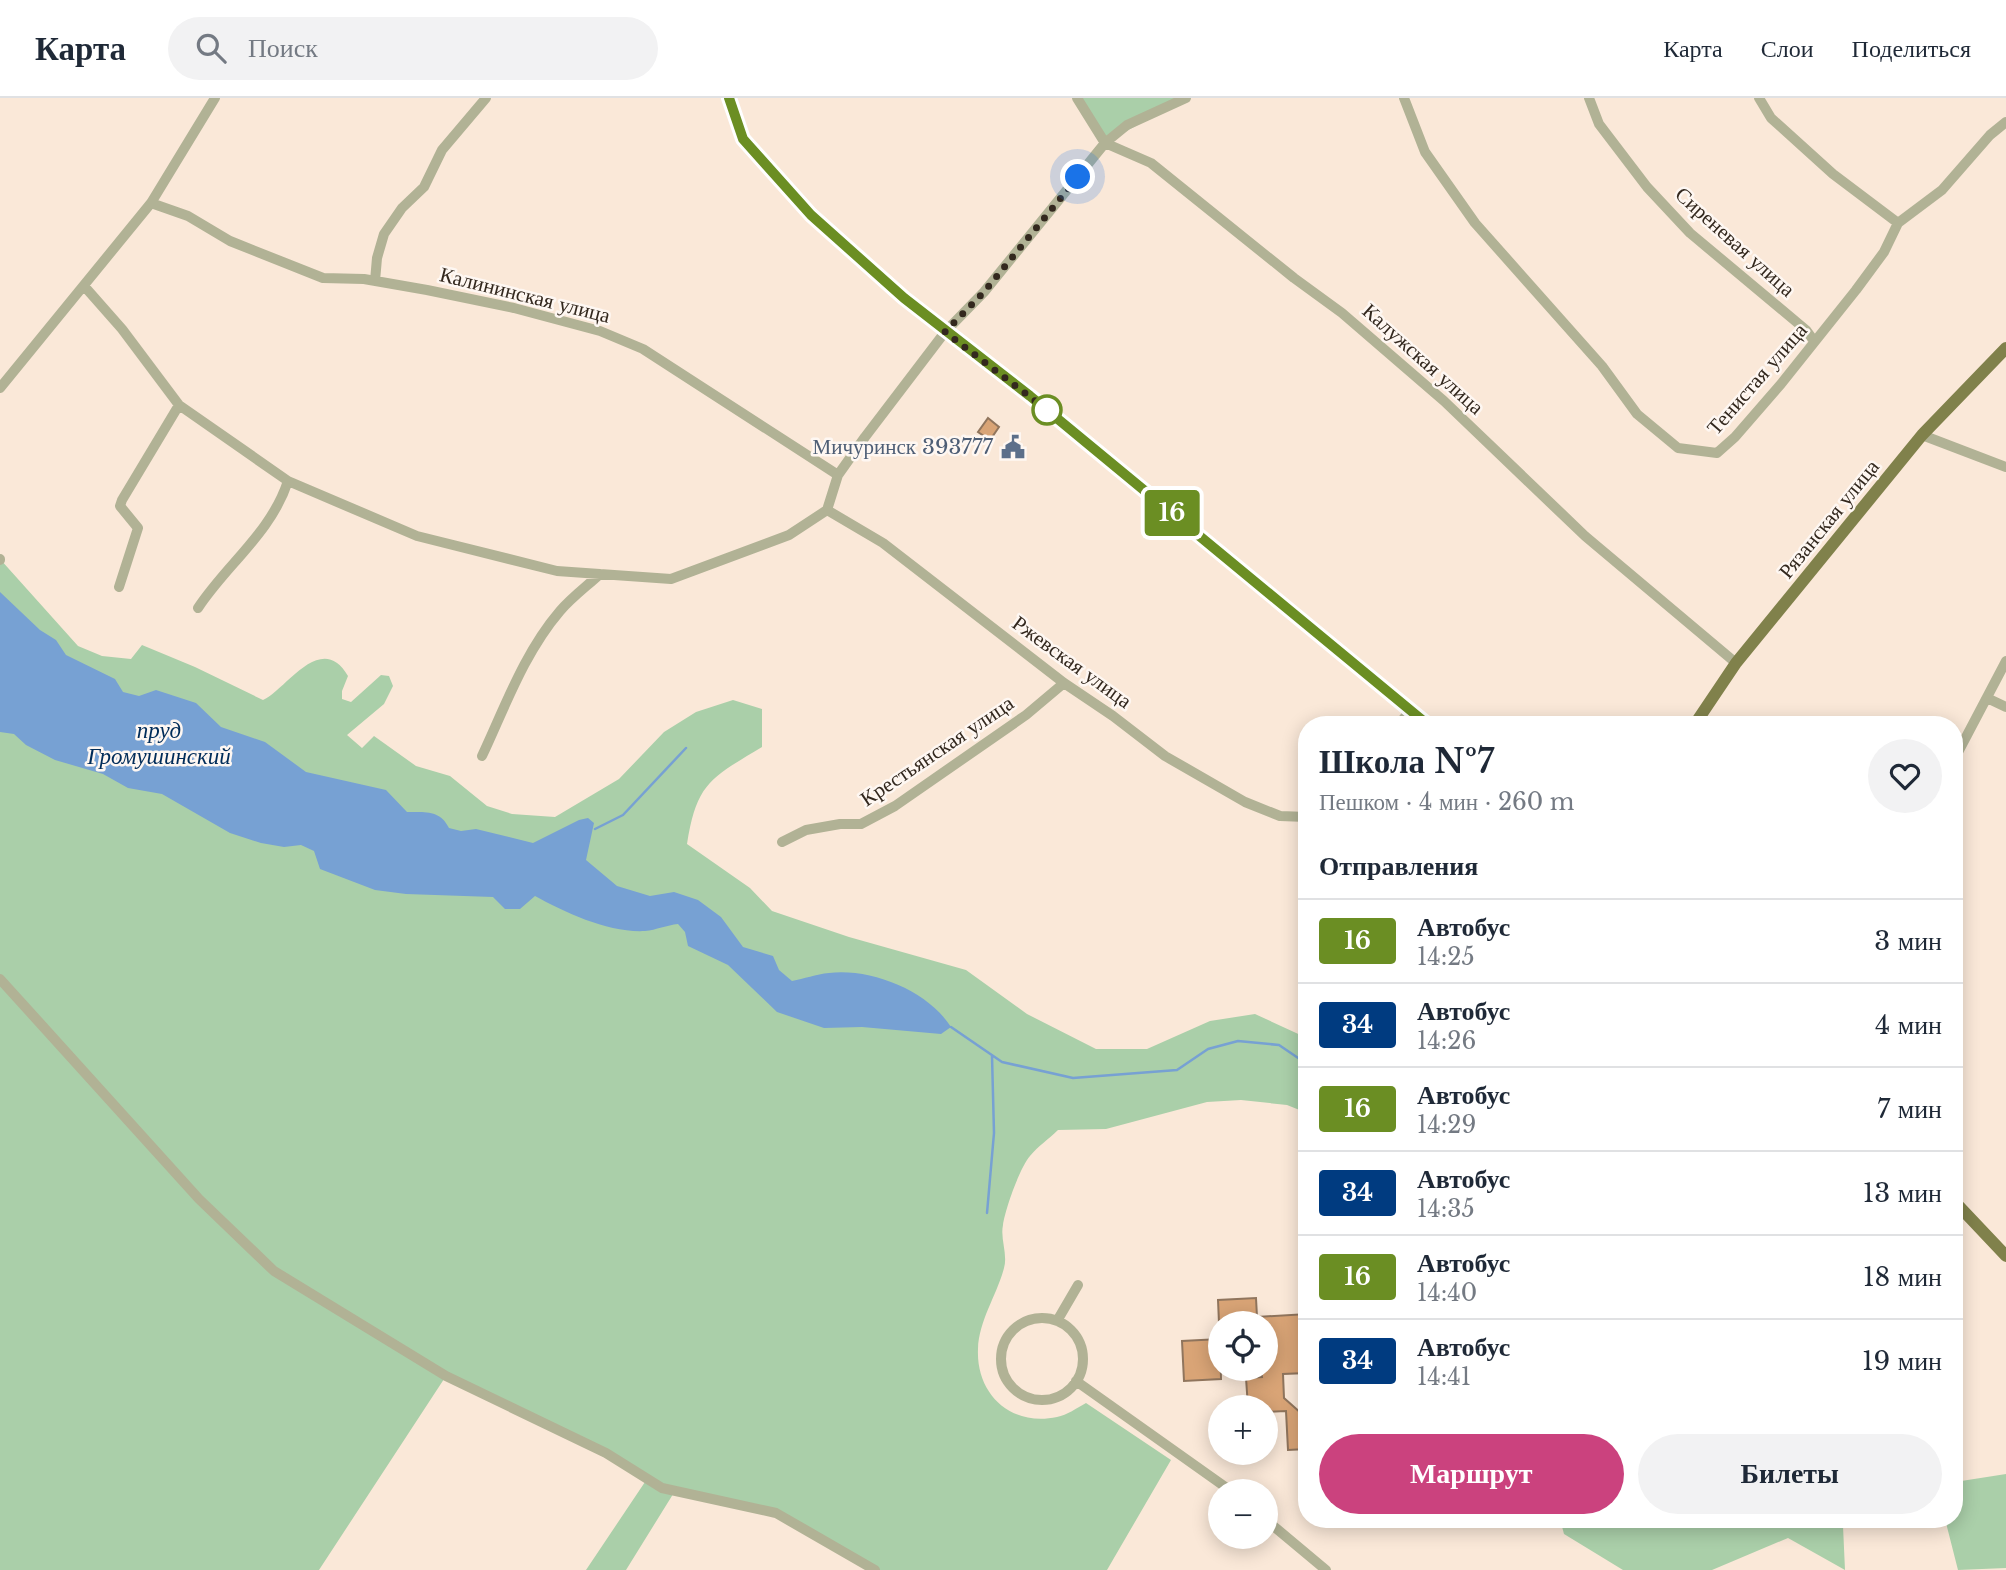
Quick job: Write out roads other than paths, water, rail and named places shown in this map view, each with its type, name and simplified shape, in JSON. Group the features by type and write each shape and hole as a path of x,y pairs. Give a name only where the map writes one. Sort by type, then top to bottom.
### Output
{"main road":[{"name":"Рязанская улица","path":"1700,716 1736,663 1922,435 2006,348"},
{"path":"1963,1210 2006,1256"}],"street":[{"path":"0,388 151,203 215,98"},
{"path":"375,281 377,258 384,234 401,208 425,187 442,150 486,98"},
{"path":"729,98 743,139 811,215 945,332 1030,396 1417,716"},
{"path":"1077,98 1105,143"},
{"path":"85,287 122,329 179,405 288,481 417,536 558,571 671,579 789,535 827,510 838,475 945,332 984,292 1105,143 1127,125 1186,98"},
{"name":"Тенистая улица","path":"1404,98 1425,152 1475,223 1593,355 1637,414 1678,448 1717,453 1743,428 1856,290 1884,251 1898,223 1942,190 1990,135 2006,122"},
{"name":"Сиреневая улица","path":"1589,98 1599,124 1664,205 1690,233 1806,330 1814,341"},
{"path":"1759,98 1771,118 1833,174 1898,223"},
{"name":"Калужская улица","path":"1105,143 1151,163 1294,278 1342,313 1444,401 1585,536 1736,663"},
{"name":"Калининская улица","path":"151,203 188,216 230,240 323,278 375,281 514,308 600,331 632,345 838,475"},
{"path":"119,587 138,528 120,506 179,405"},
{"path":"1922,435 2006,467"},
{"path":"198,608 210,590 266,526 280,504 288,481"},
{"name":"Ржевская улица","path":"827,510 883,543 1064,683 1165,756 1245,802 1280,816 1298,817"},
{"path":"482,756 511,690 534,649 560,611 600,574"},
{"path":"1963,743 2006,661"},
{"name":"Крестьянская улица","path":"782,842 806,830 840,824 861,824 895,806 1026,715 1064,683"},
{"path":"1987,698 2006,707"},
{"path":"1406,716 1410,711"},
{"path":"0,979 199,1199 274,1270 446,1376 606,1453 662,1488 776,1513 875,1570"},
{"path":"1057,1321 1078,1285"},
{"path":"1034,1319 1057,1321 1070,1329 1081,1347 1083,1361 1076,1381 1059,1396 1037,1400 1016,1391 1003,1373 1002,1350 1013,1330 1034,1319"},
{"path":"1076,1381 1214,1479"},
{"path":"1278,1530 1326,1570"}],"water":[{"name":"пруд Громушинский","path":"0,592 40,630 56,640 66,655 115,679 123,692 139,696 156,690 196,703 221,727 265,742 306,772 386,790 407,812 437,815 449,828 461,831 476,829 533,843 588,818 594,823 586,860 617,886 650,896 674,892 698,900 721,917 743,947 773,956 779,970 792,981 846,972 880,978 914,993 941,1014 951,1027 941,1034 862,1027 824,1028 777,1012 728,965 688,946 685,932 678,924 631,931 588,921 535,896 520,909 505,909 493,897 406,894 375,890 320,869 314,851 301,845 284,847 230,833 162,794 128,788 103,774 55,760 26,745 14,734 0,732"}],"waterway":[{"path":"595,829 623,815 686,748"},
{"path":"951,1027 1002,1062 1073,1078 1177,1070 1208,1049 1238,1041 1279,1045 1298,1058"},
{"path":"987,1213 994,1133 992,1056"}],"place":[{"name":"Мичуринск 393777","path":"1013,447"}]}
